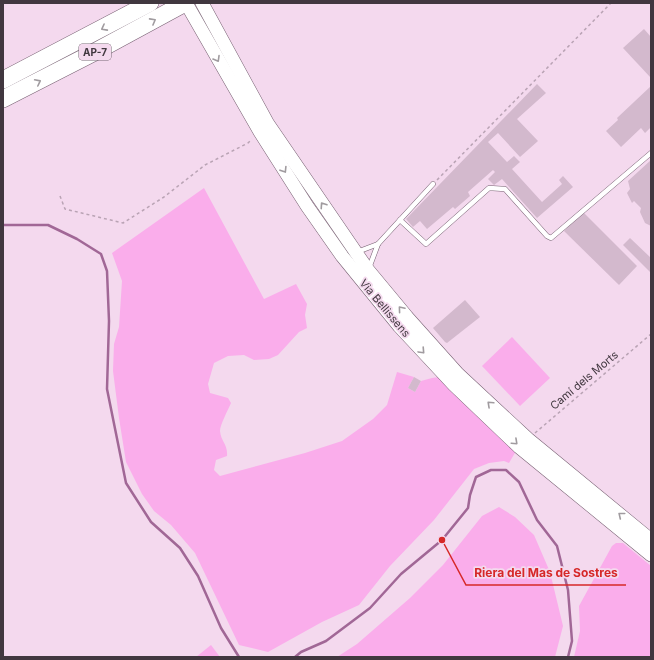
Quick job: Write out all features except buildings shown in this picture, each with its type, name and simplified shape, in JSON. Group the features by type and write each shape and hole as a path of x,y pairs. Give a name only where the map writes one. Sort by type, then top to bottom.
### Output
{"highway":[{"name":"AP-7","path":"3,80 150,3"},
{"name":"AP-7","path":"3,99 91,54 185,3"}],"main road":[{"name":"Via Bellissens","path":"185,3 260,132 307,206 342,256 399,326 454,385 519,447 651,555"},
{"name":"Via Bellissens","path":"202,3 268,124 368,270 407,317 458,374 528,439 651,540"}],"lane":[{"path":"400,220 426,244 490,188 505,189 547,236 551,238 651,153"},
{"path":"368,270 378,244 433,184"},
{"path":"356,253 378,244"}],"path":[{"path":"433,184 611,3"},
{"path":"60,196 65,209 123,223 164,197 205,165 248,143 260,132"},
{"name":"Camí dels Morts","path":"528,439 651,334"}],"shaded area":[{"path":"204,188 264,299 296,284 307,304 305,315 307,328 299,332 278,355 269,359 254,360 244,355 228,356 214,363 208,384 210,393 228,398 231,403 220,428 227,456 216,460 214,470 220,476 305,453 342,441 373,419 387,405 397,372 414,377 408,388 415,392 421,381 439,377 516,451 509,463 504,461 489,463 474,469 434,520 390,566 359,605 322,622 268,652 239,645 195,553 171,525 154,511 142,494 126,462 119,418 113,371 114,344 119,327 122,281 112,253"},
{"path":"512,337 550,378 520,406 482,366"},
{"path":"499,507 515,517 534,535 550,572 563,626 555,657 337,657 357,644 410,598 443,565 482,516"},
{"path":"616,543 623,543 651,566 651,657 574,657 580,631 579,606 612,546"},
{"path":"211,645 220,657 196,657"}],"waterway":[{"path":"3,225 48,225 77,239 101,254 107,271 109,321 107,389 126,483 151,522 180,548 198,576 221,628 239,657"},
{"path":"295,657 301,652 326,641 370,608 401,574 442,540 468,508 470,495 476,477 491,470 506,470 519,482 537,520 557,546 568,590 572,641 568,657"}],"place":[{"name":"Riera del Mas de Sostres","path":"442,540"}]}
